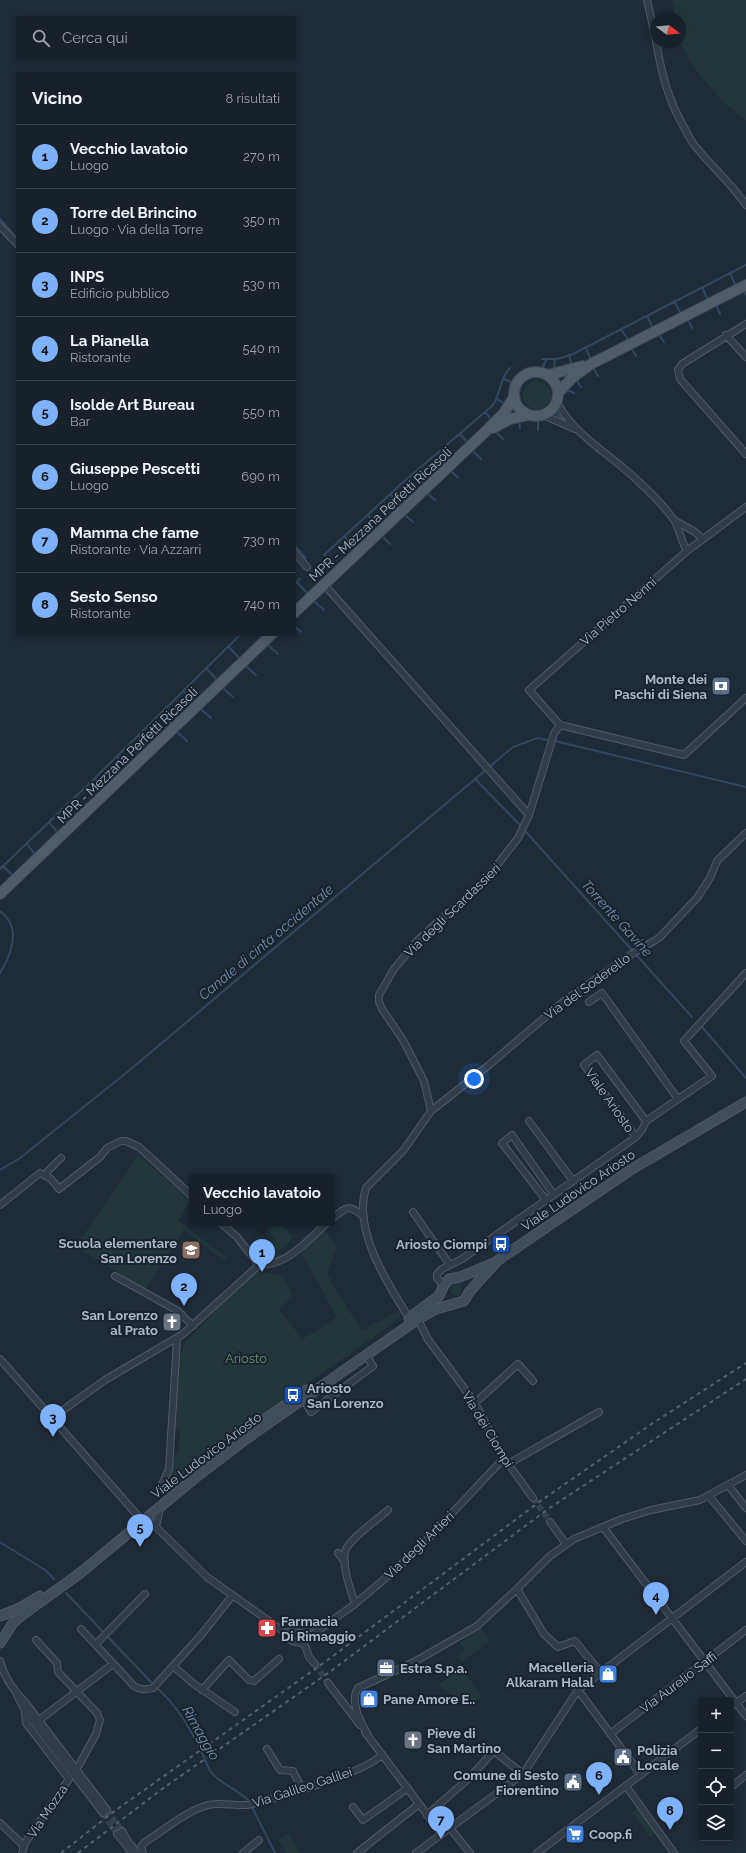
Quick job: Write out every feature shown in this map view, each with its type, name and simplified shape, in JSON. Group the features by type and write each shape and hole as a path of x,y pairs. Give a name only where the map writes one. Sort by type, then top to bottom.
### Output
{"main road":[{"path":"558,397 556,385 548,375 541,372 533,372 522,376 516,386 514,397 519,408 528,415 543,415 549,412 572,378 591,364 746,285"},
{"path":"548,375 591,364"},
{"name":"MPR - Mezzana Perfetti Ricasoli","path":"296,611 484,433 504,413 514,397"},
{"name":"MPR - Mezzana Perfetti Ricasoli","path":"484,433 510,419 528,415"},
{"name":"MPR - Mezzana Perfetti Ricasoli","path":"0,894 270,636"}],"street":[{"path":"647,0 650,14"},
{"path":"657,48 669,99 678,117 695,146 722,175 746,206"},
{"path":"0,226 16,243"},
{"path":"746,324 726,335 682,364 678,370 680,379 746,454"},
{"path":"726,335 746,357"},
{"path":"558,397 564,415 578,431 614,459 640,482 673,519 703,539"},
{"path":"543,415 578,431"},
{"name":"Via Pietro Nenni","path":"560,725 529,690 687,551 746,507"},
{"path":"673,519 687,551"},
{"path":"296,554 307,568"},
{"path":"328,589 529,815"},
{"path":"560,725 684,755 746,698"},
{"name":"Via degli Scardassieri","path":"431,1111 424,1080 403,1040 382,1009 379,1002 379,995 394,969 418,941 443,917 463,902 501,862 518,838 529,815 554,734 560,725"},
{"name":"Via del Soderello","path":"431,1111 489,1065 564,1001 638,950 659,938 696,898 710,878 718,861 746,833"},
{"path":"456,1303 451,1302 445,1296 444,1287 437,1278 437,1274 442,1269 462,1259 636,1137 646,1122 712,1076 684,1041 746,973"},
{"path":"589,1002 602,993 678,1099"},
{"name":"Viale Ariosto","path":"636,1137 584,1065 597,1055 646,1122"},
{"name":"Viale Ludovico Ariosto","path":"0,1643 13,1624 22,1615 77,1572 210,1460 262,1420 309,1389 432,1302 439,1296 449,1279 460,1277 497,1261 594,1193 676,1142 746,1095"},
{"name":"Viale Ludovico Ariosto","path":"676,1142 746,1102"},
{"path":"364,1217 364,1196 366,1188 403,1151 431,1111"},
{"path":"529,1121 573,1181"},
{"path":"546,1200 502,1142 512,1135 554,1195"},
{"path":"60,1158 44,1175 59,1189 100,1157 107,1148 126,1141 139,1147 189,1193"},
{"path":"0,1205 40,1173"},
{"path":"335,1216 344,1208 350,1207 355,1209 364,1217"},
{"path":"413,1212 450,1265"},
{"name":"Via dei Ciompi","path":"364,1217 374,1257 392,1292 475,1403 504,1458 533,1498"},
{"path":"224,1226 237,1237 259,1265"},
{"path":"52,1418 105,1380 177,1338 193,1326 259,1265 271,1264 286,1259 324,1226"},
{"name":"Viale Ludovico Ariosto","path":"142,1518 240,1444 366,1355 411,1316 466,1299 470,1291 497,1261"},
{"path":"116,1276 178,1311 193,1326"},
{"path":"460,1277 468,1283 470,1291"},
{"path":"160,1489 169,1469 177,1338"},
{"path":"302,1401 311,1412 373,1366 366,1355"},
{"path":"0,1359 142,1518 156,1527 206,1577 279,1627 290,1632 295,1643 305,1640"},
{"path":"475,1403 518,1364 533,1381"},
{"name":"Viale Ludovico Ariosto","path":"302,1401 301,1398 309,1389"},
{"path":"508,1464 599,1412"},
{"name":"Via degli Artieri","path":"305,1640 355,1604 423,1544 504,1458"},
{"path":"368,1735 361,1722 356,1706 355,1694 358,1688 414,1662 463,1635 485,1619 550,1556 566,1544 602,1527 651,1510 680,1505 709,1496 746,1475"},
{"path":"728,1485 746,1508"},
{"path":"709,1496 746,1541"},
{"path":"156,1527 159,1511 167,1500"},
{"path":"355,1604 349,1587 345,1562 346,1548 388,1510"},
{"path":"550,1522 566,1544"},
{"path":"602,1527 672,1618 728,1697"},
{"path":"338,1553 345,1562"},
{"path":"417,1853 441,1833 523,1774 533,1761 553,1726 578,1690 746,1562"},
{"path":"517,1589 544,1634 558,1647 575,1641 600,1672"},
{"name":"Viale Ludovico Ariosto","path":"0,1616 48,1594"},
{"path":"96,1644 145,1594"},
{"path":"82,1629 134,1686 142,1690 148,1690 153,1688 158,1683 202,1634 232,1596"},
{"name":"Via degli Artieri","path":"305,1628 327,1623"},
{"path":"290,1632 296,1626 305,1628 307,1632 305,1640 309,1657 315,1664"},
{"name":"Via Aurelio Saffi","path":"610,1734 746,1630"},
{"name":"Viale Ludovico Ariosto","path":"0,1631 0,1643"},
{"path":"36,1640 57,1663 58,1672 97,1713 100,1722 79,1765"},
{"path":"202,1690 229,1660 249,1680 254,1681 279,1659"},
{"path":"0,1661 9,1683"},
{"path":"39,1720 114,1664"},
{"path":"173,1666 202,1690 235,1712"},
{"path":"0,1675 9,1683 39,1720 105,1811 25,1711 16,1692"},
{"path":"328,1683 441,1833"},
{"path":"578,1690 641,1775"},
{"path":"746,1696 734,1705 746,1716"},
{"name":"Via Mozza","path":"22,1853 24,1846 69,1779 26,1723 25,1711"},
{"path":"537,1853 698,1731"},
{"path":"267,1749 280,1770 293,1771 302,1789"},
{"path":"427,1815 468,1779 494,1751 523,1774"},
{"name":"Via Galileo Galilei","path":"143,1853 141,1847 145,1842 201,1807 222,1804 247,1805 256,1803 339,1777 365,1766 382,1754"},
{"path":"734,1785 746,1775"},
{"path":"626,1786 674,1853"},
{"path":"353,1807 363,1820 408,1788"},
{"path":"357,1853 419,1804"},
{"path":"0,1823 24,1846"},
{"path":"450,1828 470,1853"},
{"path":"120,1832 129,1847 137,1853"},
{"path":"244,1853 259,1840"}],"green space":[{"path":"672,0 746,0 746,120 737,114 718,95 691,62 683,48 686,48 686,12 674,12"},
{"path":"537,381 547,385 551,395 547,405 537,409 527,405 523,395 527,385"},
{"path":"138,1155 189,1198 189,1203 178,1221 227,1258 225,1261 184,1230 145,1290 76,1246"},
{"path":"264,1226 283,1226 293,1238 278,1251 284,1258 277,1262 260,1262 255,1254 275,1239"},
{"name":"Ariosto","path":"323,1229 337,1245 327,1274 362,1330 399,1311 401,1312 400,1317 380,1333 225,1440 169,1486 165,1483 172,1455 179,1452 180,1431 174,1426 178,1390 179,1357 185,1342 255,1271 283,1276 293,1296 279,1310 303,1339 337,1317 299,1249"},
{"path":"456,1284 460,1286 462,1290 460,1294 456,1296 452,1294 450,1290 452,1286"},
{"path":"480,1627 490,1641 462,1662 457,1656 465,1650 460,1643"},
{"path":"461,1668 482,1696 468,1706 438,1685"},
{"path":"639,1807 657,1832 650,1838 632,1812"},
{"path":"289,1834 300,1853 286,1853 278,1840"}],"waterway":[{"path":"0,219 15,236"},
{"path":"542,359 557,359 573,354 746,265"},
{"path":"730,273 735,284"},
{"path":"702,287 707,298"},
{"path":"674,301 680,312"},
{"path":"717,307 720,314"},
{"path":"647,316 652,326"},
{"path":"689,322 692,328"},
{"path":"621,329 627,338"},
{"path":"660,336 664,342"},
{"path":"586,348 590,358"},
{"path":"632,349 636,356"},
{"path":"569,356 572,365"},
{"path":"554,369 555,359"},
{"path":"543,367 546,360"},
{"path":"324,555 400,485 492,406 495,402 506,372 510,368"},
{"path":"594,369 598,376"},
{"path":"503,378 511,382"},
{"path":"577,381 581,387"},
{"path":"567,390 574,393"},
{"path":"497,399 505,404"},
{"path":"485,412 491,419"},
{"path":"557,414 562,419"},
{"path":"519,421 520,428"},
{"path":"538,422 538,430"},
{"path":"497,433 503,439"},
{"path":"460,434 466,441"},
{"path":"474,452 481,459"},
{"path":"438,453 445,461"},
{"path":"452,472 458,478"},
{"path":"413,474 421,483"},
{"path":"390,494 399,505"},
{"path":"428,494 435,500"},
{"path":"368,515 376,526"},
{"path":"406,516 413,522"},
{"path":"344,536 354,547"},
{"path":"384,538 390,544"},
{"path":"296,547 306,558"},
{"path":"296,583 300,579"},
{"path":"297,582 306,592"},
{"path":"315,602 324,610"},
{"path":"296,628 301,632"},
{"path":"0,869 239,636"},
{"path":"228,646 239,658"},
{"path":"269,646 278,654"},
{"path":"247,667 256,675"},
{"path":"206,668 217,680"},
{"path":"224,689 233,697"},
{"path":"183,691 194,702"},
{"path":"202,710 211,718"},
{"path":"161,713 171,723"},
{"path":"178,733 187,741"},
{"path":"139,735 149,745"},
{"name":"Canale di cinta occidentale","path":"0,1170 20,1158 131,1069 513,747 538,738 548,740"},
{"name":"Canale di cinta occidentale","path":"555,741 746,787"},
{"path":"118,757 126,766"},
{"path":"95,778 104,787"},
{"name":"Torrente Gavine","path":"475,779 522,827"},
{"path":"72,801 80,810"},
{"path":"49,822 57,832"},
{"name":"Torrente Gavine","path":"526,832 692,1017"},
{"path":"27,844 35,854"},
{"path":"3,866 12,875"},
{"path":"0,911 9,921 13,935 9,955 0,973"},
{"name":"Torrente Gavine","path":"702,1027 746,1078"},
{"name":"Rimaggio","path":"0,1542 45,1570 54,1579"},
{"name":"Rimaggio","path":"66,1593 151,1682"},
{"name":"Rimaggio","path":"158,1689 171,1702 186,1724 211,1772 219,1780 248,1800"},
{"name":"Rimaggio","path":"252,1807 275,1853"}],"tunnel":[{"path":"533,1498 550,1522"},
{"path":"315,1664 328,1683"},
{"path":"107,1810 122,1831"},
{"path":"103,1813 117,1834"}],"railway":[{"path":"61,1853 116,1810 325,1662 542,1500 653,1423 746,1363"},
{"path":"78,1853 162,1789 331,1671 548,1509 746,1379"}],"place":[{"name":"Monte dei Paschi di Siena","path":"721,686"},
{"name":"Ariosto Ciompi","path":"501,1244"},
{"name":"Scuola elementare San Lorenzo","path":"191,1250"},
{"name":"Vecchio lavatoio","path":"262,1272"},
{"name":"Torre del Brincino","path":"184,1306"},
{"name":"San Lorenzo al Prato","path":"172,1322"},
{"name":"Ariosto San Lorenzo","path":"293,1395"},
{"name":"INPS","path":"53,1437"},
{"name":"Isolde Art Bureau","path":"140,1547"},
{"name":"La Pianella","path":"656,1615"},
{"name":"Farmacia Di Rimaggio","path":"267,1628"},
{"name":"Estra S.p.a.","path":"386,1668"},
{"name":"Macelleria Alkaram Halal","path":"608,1674"},
{"name":"Pane Amore E..","path":"369,1699"},
{"name":"Pieve di San Martino","path":"413,1740"},
{"name":"Polizia Locale","path":"623,1757"},
{"name":"Comune di Sesto Fiorentino","path":"573,1782"},
{"name":"Giuseppe Pescetti","path":"599,1795"},
{"name":"Sesto Senso","path":"670,1830"},
{"name":"Coop.fi","path":"575,1834"},
{"name":"Mamma che fame","path":"441,1839"}]}
